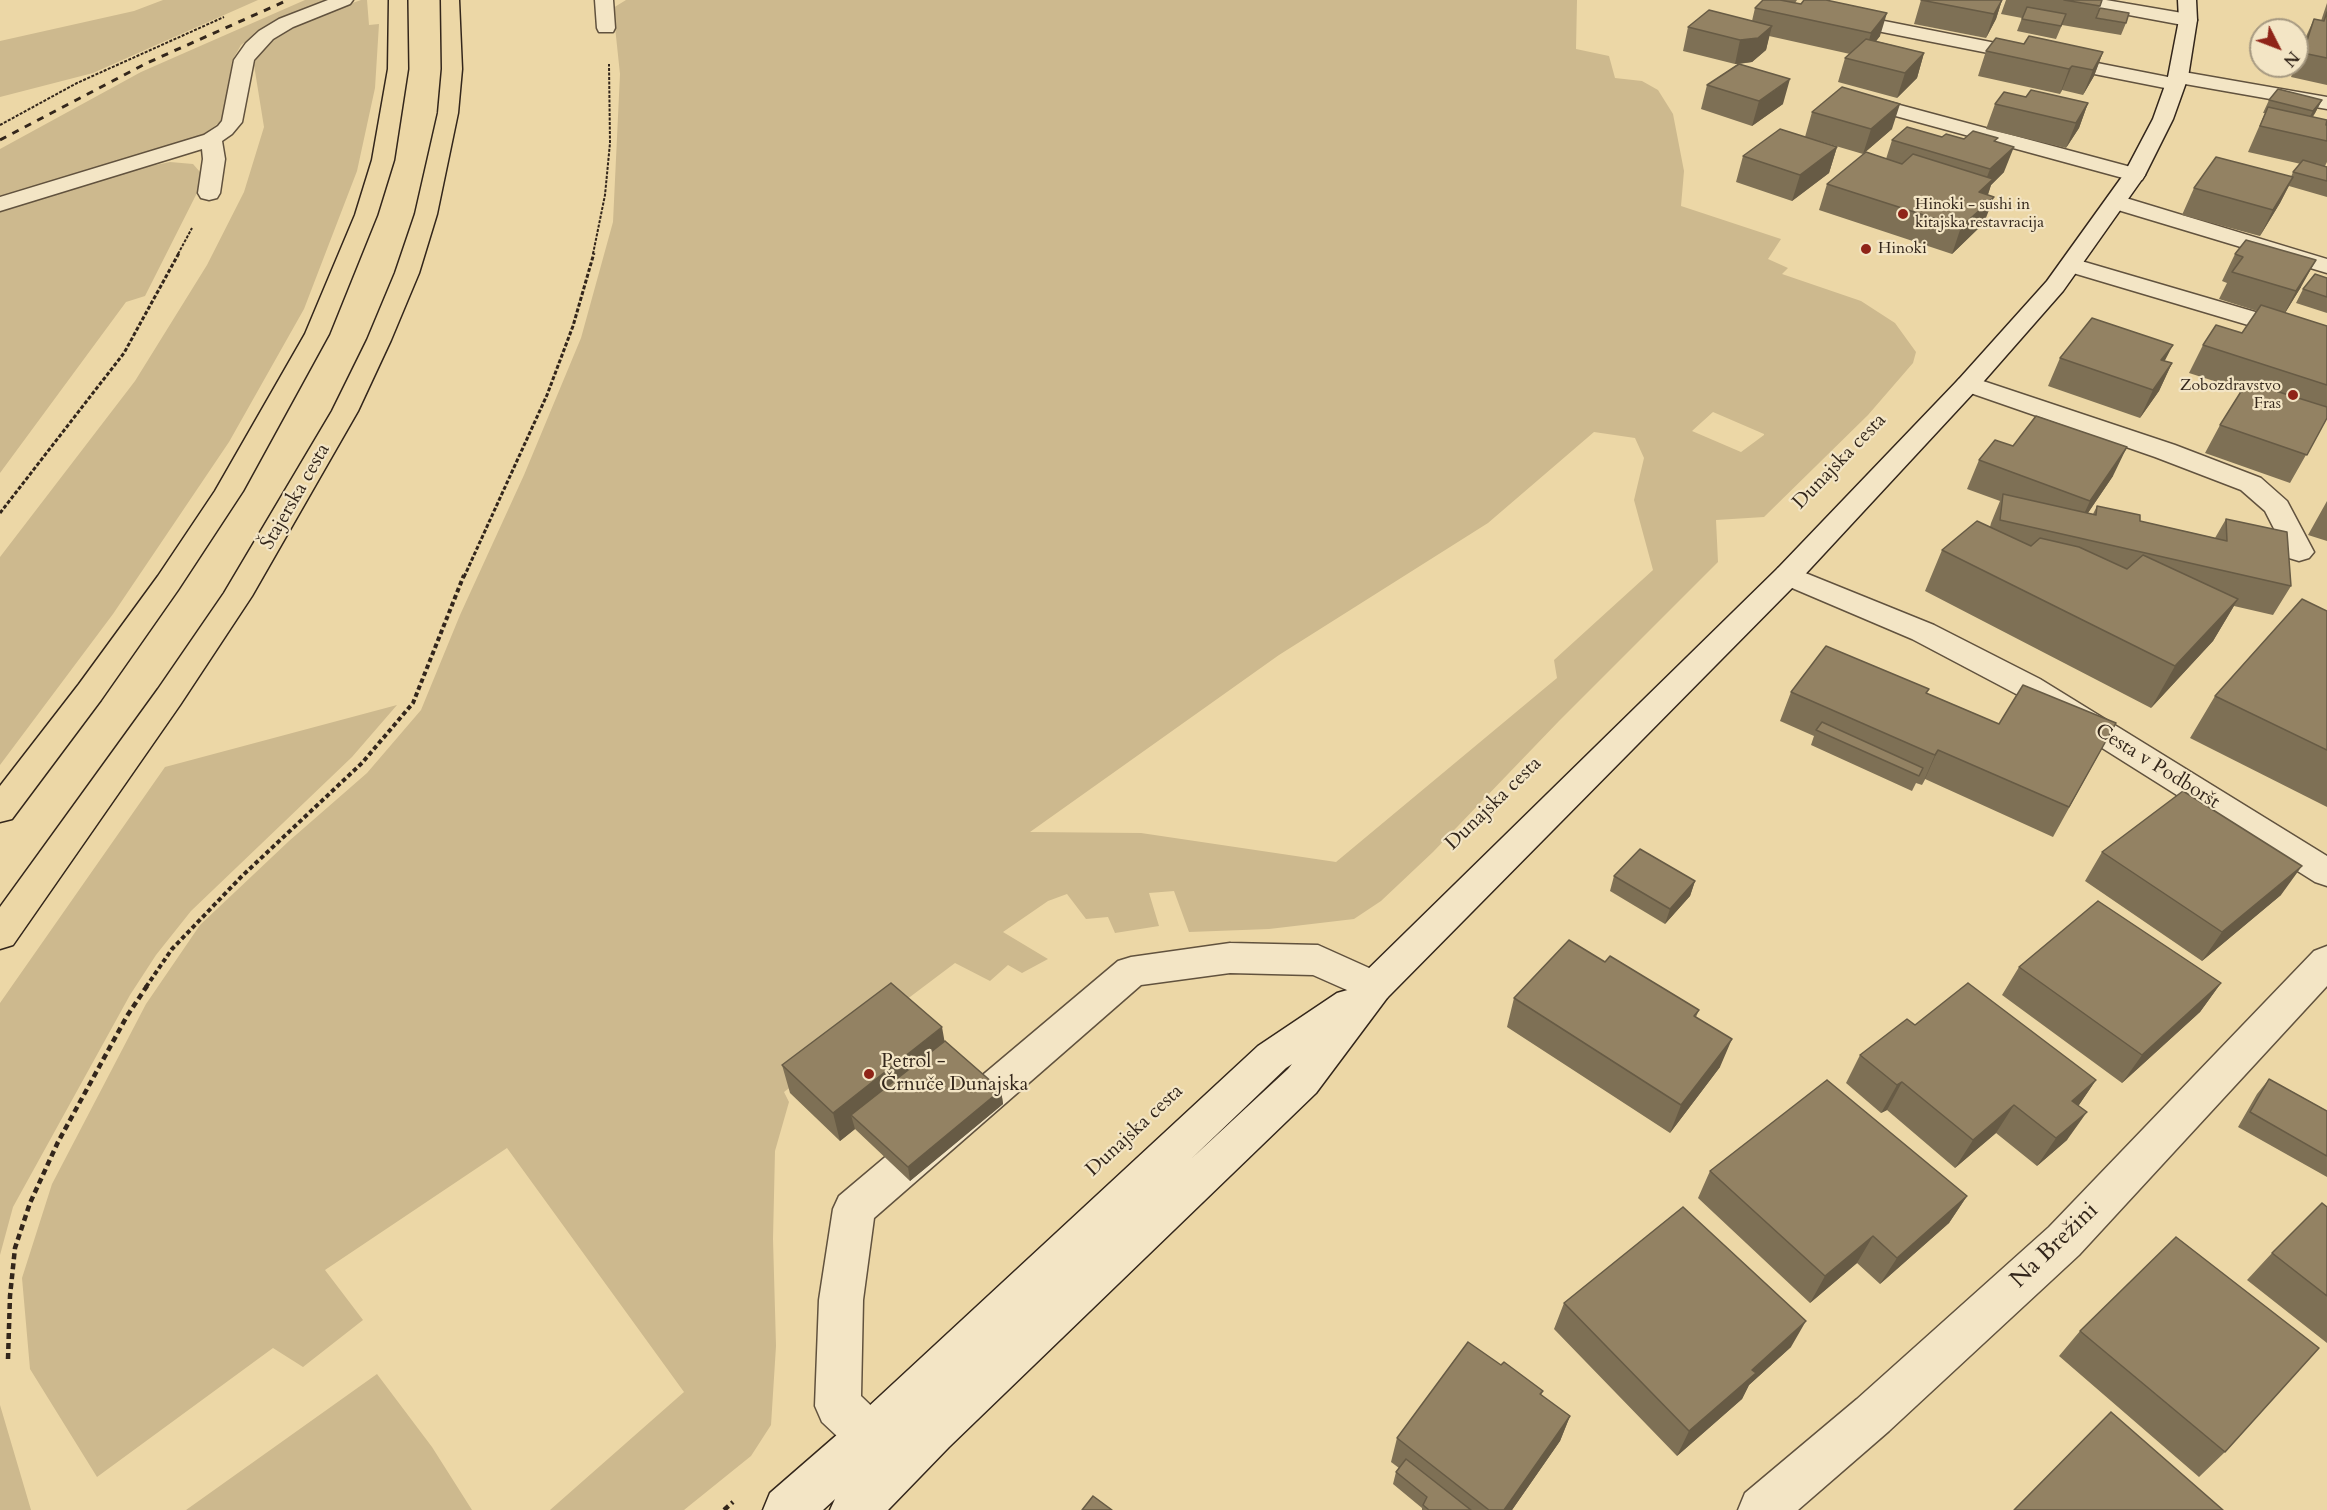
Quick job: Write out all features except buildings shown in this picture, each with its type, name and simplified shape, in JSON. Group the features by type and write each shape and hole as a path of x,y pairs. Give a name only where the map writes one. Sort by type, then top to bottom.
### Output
{"main road":[{"path":"0,204 211,139 225,130 232,122 244,60 253,46 286,23 344,0"},
{"name":"Štajerska cesta","path":"0,935 162,707 237,596 345,411 379,340 407,273 426,214 448,113 452,69 450,0"},
{"path":"604,0 606,28"},
{"name":"Dunajska cesta","path":"854,1510 933,1431 1302,1081 1374,987 1788,575 1968,384 2071,265 2134,175 2163,119 2177,81 2187,10 2075,0"},
{"path":"0,810 90,692 174,574 229,491 277,409 316,334 362,226 383,160 398,69 398,2"},
{"path":"1874,25 2177,81 2327,103"},
{"path":"1835,94 2134,175"},
{"path":"209,193 214,159 211,139"},
{"path":"2116,202 2327,266"},
{"path":"2071,265 2301,333"},
{"path":"1968,384 2165,451 2251,484 2277,507 2299,552"},
{"name":"Cesta v Podboršt","path":"1788,575 1923,632 2029,687 2327,873"},
{"path":"870,1436 838,1406 841,1300 854,1209 1131,972 1230,958 1318,960 1374,987"},
{"name":"Na Brežini","path":"1762,1510 1873,1415 2064,1241 2327,961"},
{"name":"Dunajska cesta","path":"787,1510 870,1436 1272,1057 1374,987"}],"path":[{"path":"0,125 77,83 232,14"},
{"path":"8,1359 10,1296 15,1248 30,1203 58,1142 127,1016 172,949 241,877 362,763 413,703 469,563 547,395 573,326 595,248 605,195 610,143 610,82 606,28"},
{"path":"0,513 124,353 172,268 209,193"},
{"path":"724,1510 742,1494"}],"shaded area":[{"path":"163,0 258,0 93,73 0,97 0,41 134,11"},
{"path":"305,0 332,0 263,29 241,45 232,61 224,116 219,123 205,133 0,197 0,149 141,72"},
{"path":"361,0 367,0 369,25 379,24 375,88 357,171 304,309 229,442 113,614 0,765 0,557 135,381 207,265 244,192 264,127 254,65 258,54 274,37 307,19"},
{"path":"626,0 1577,0 1576,49 1609,56 1615,78 1642,81 1658,90 1673,114 1684,171 1681,206 1781,239 1768,259 1788,268 1782,274 1861,301 1895,323 1916,352 1913,363 1868,415 1764,517 1716,520 1718,562 1559,721 1433,852 1381,901 1354,919 1269,929 1189,932 1174,891 1149,893 1159,926 1115,933 1108,917 1086,919 1067,894 1048,901 1003,932 1048,959 1022,973 1008,965 990,981 955,963 784,1092 789,1102 775,1151 773,1239 776,1346 771,1425 751,1456 684,1510 550,1510 684,1392 507,1148 325,1270 363,1320 303,1367 273,1348 97,1477 30,1369 22,1278 52,1184 146,1004 200,925 289,841 367,773 421,710 581,338 613,222 620,74 613,8","holes":["1713,412 1764,434 1764,435 1741,452 1692,431","1594,432 1635,438 1644,458 1634,500 1653,570 1554,660 1557,678 1336,862 1141,833 1030,832 1279,655 1488,523"]},
{"path":"170,162 193,164 200,172 200,187 145,296 126,302 0,473 0,210 136,169"},
{"path":"397,705 352,757 191,911 156,955 130,995 13,1207 0,1255 0,1003 165,767"},
{"path":"377,1374 432,1447 472,1510 186,1510"},
{"path":"0,1405 31,1510 0,1510"}],"railway":[{"path":"0,140 147,63 288,0"}],"place":[{"name":"Hinoki - sushi in kitajska restavracija","path":"1903,214"},
{"name":"Hinoki","path":"1866,249"},
{"name":"Zobozdravstvo Fras","path":"2293,395"},
{"name":"Petrol - Črnuče Dunajska","path":"869,1074"}]}
